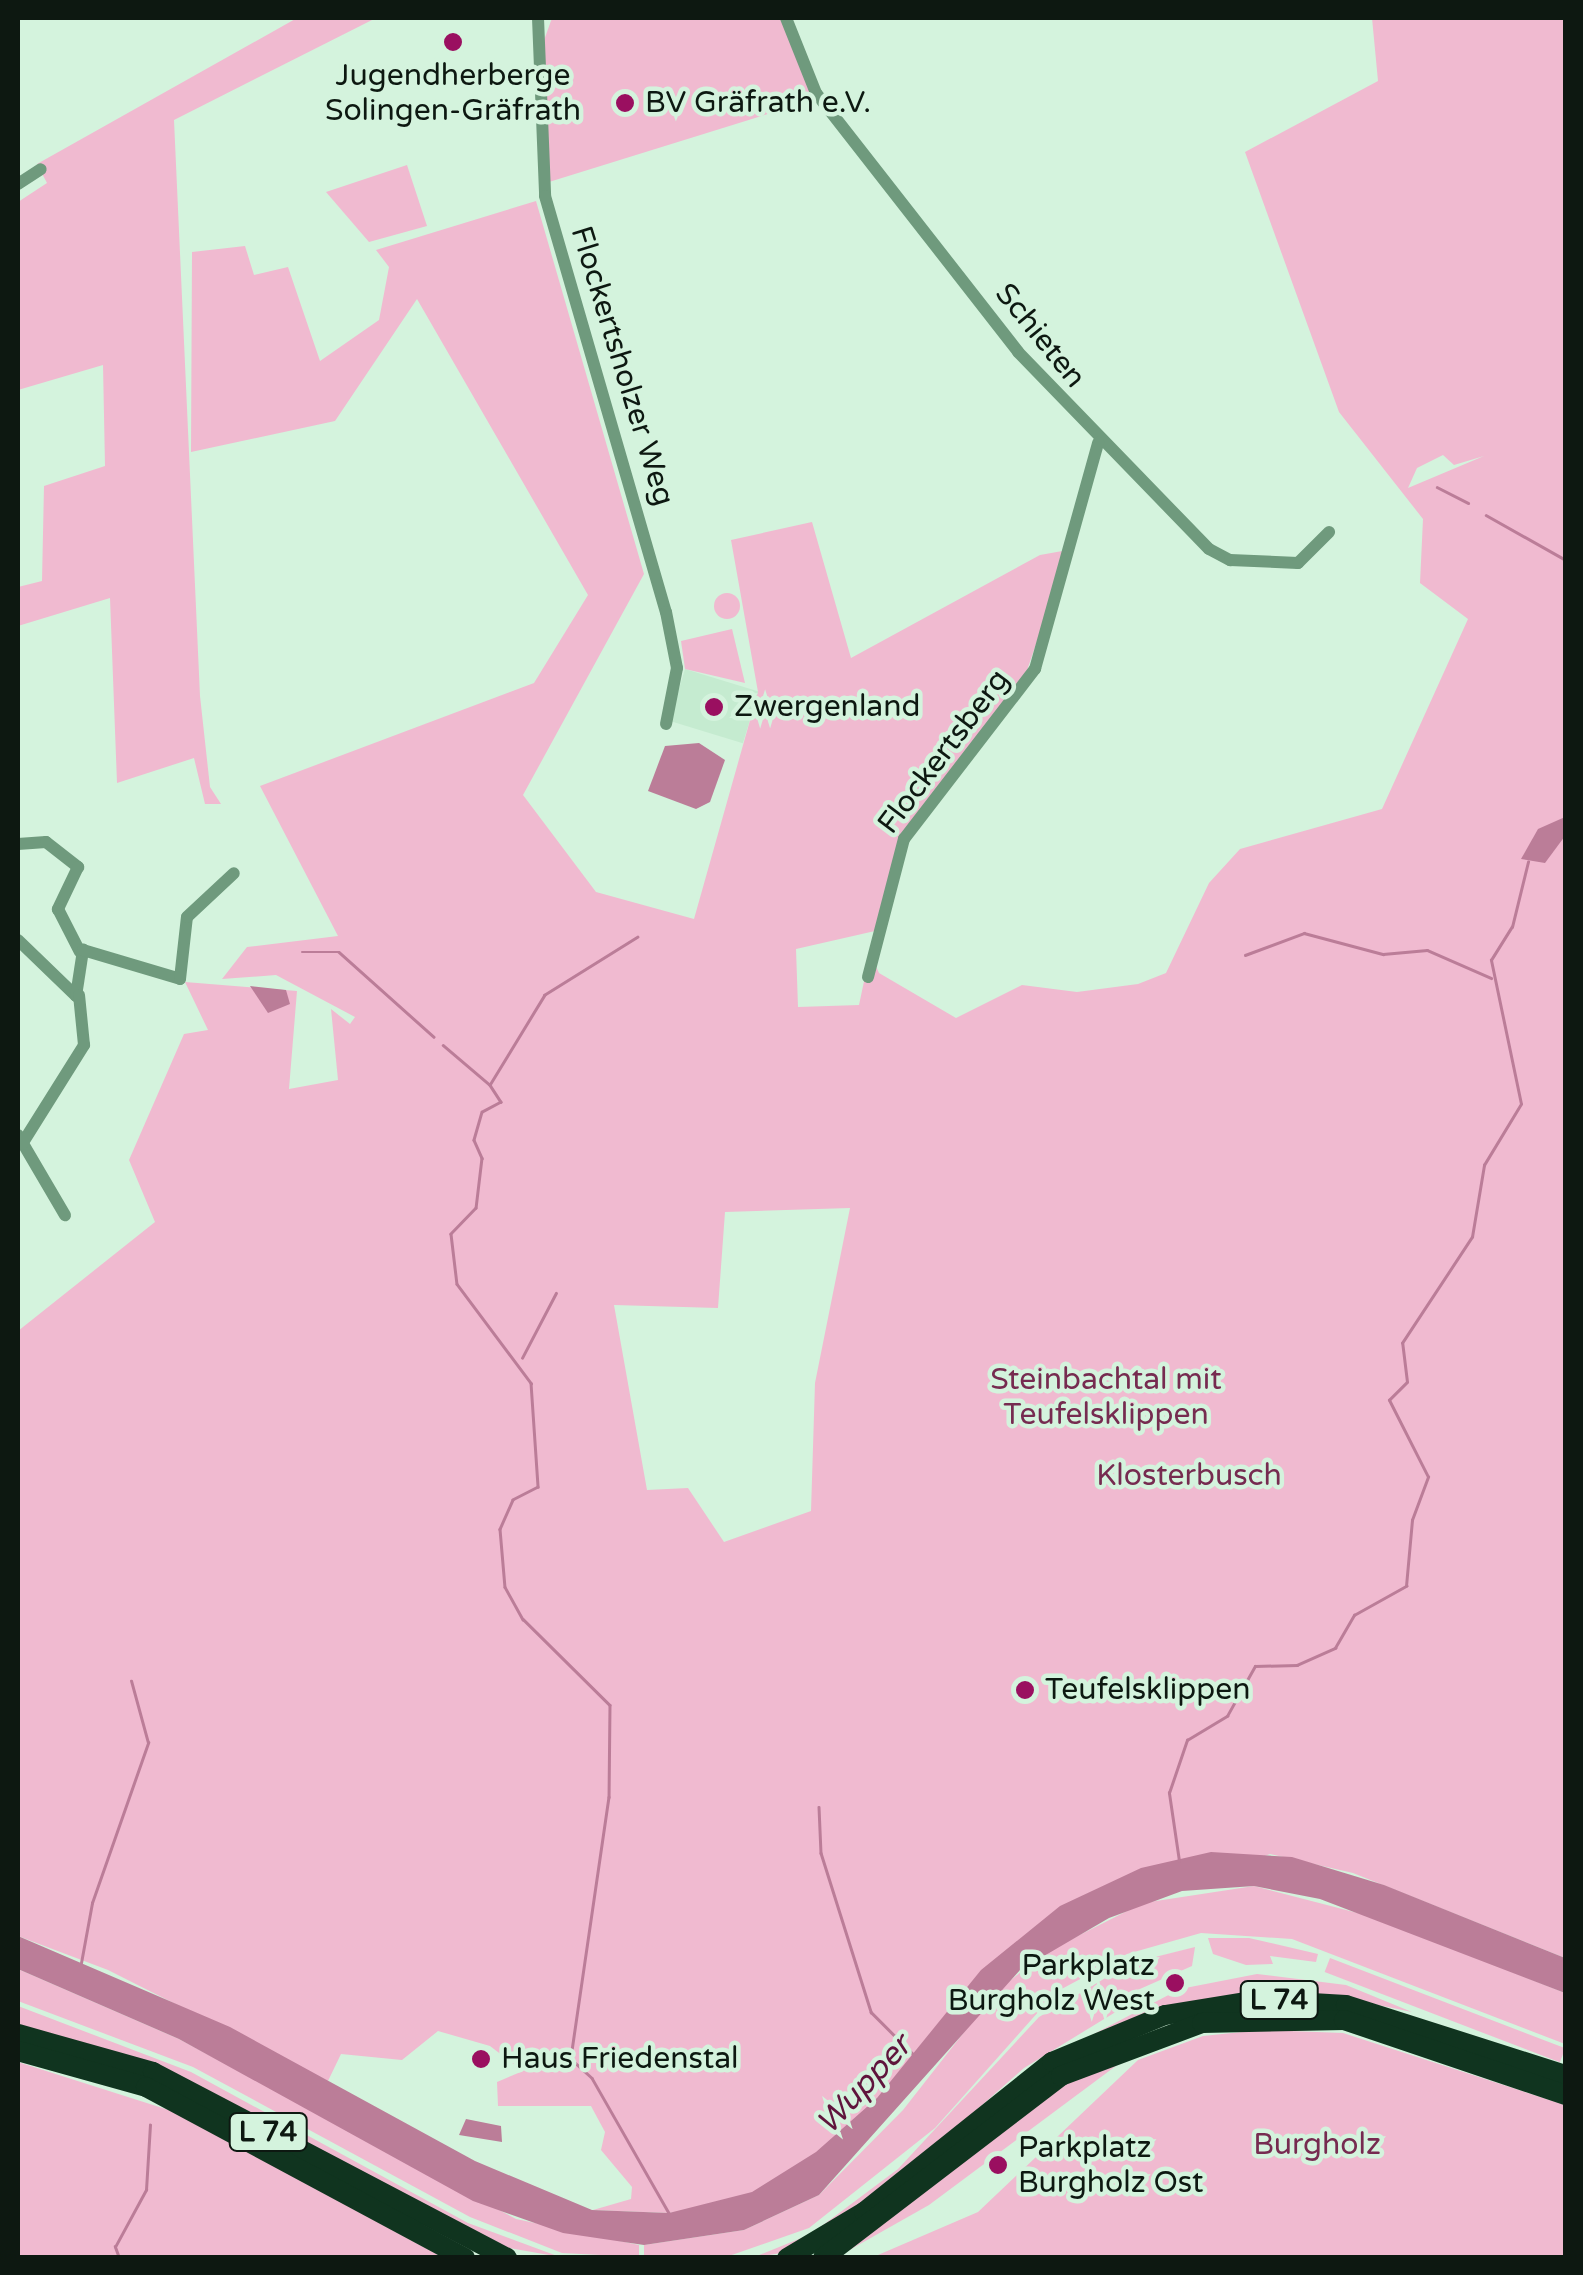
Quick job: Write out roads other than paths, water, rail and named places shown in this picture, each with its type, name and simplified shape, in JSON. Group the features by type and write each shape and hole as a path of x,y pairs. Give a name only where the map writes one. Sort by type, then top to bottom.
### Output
{"highway":[{"name":"L 74","path":"787,2258 864,2212 1052,2062 1165,2015 1259,2000 1346,2005 1566,2076"},
{"name":"L 74","path":"822,2258 1061,2076 1202,2023 1344,2020 1566,2095"},
{"name":"L 74","path":"18,2034 153,2072 507,2258"},
{"name":"L 74","path":"18,2050 146,2087 465,2258"}],"street":[{"name":"Flockertsholzer Weg","path":"538,18 545,196 666,612 676,668 666,724"},
{"name":"Schieten","path":"786,18 816,93 1098,444 1224,559 1298,562 1330,532"},
{"path":"18,184 41,170"},
{"name":"Flockertsberg","path":"868,977 904,838 1035,669 1098,444"},
{"path":"18,844 46,842 78,867 58,909 80,952 84,1046 20,1140 65,1216"},
{"path":"80,952 180,979 187,917 234,873"},
{"path":"18,940 80,995"}],"waterway":[{"path":"1437,487 1468,503"},
{"path":"1486,515 1566,560"},
{"path":"1179,1861 1169,1793 1187,1740 1227,1716 1255,1666 1297,1665 1335,1648 1354,1615 1406,1586 1412,1520 1428,1477 1389,1400 1407,1382 1402,1343 1472,1237 1484,1165 1521,1104 1491,960 1512,927 1528,862"},
{"path":"1245,955 1304,933 1383,954 1427,950 1491,978"},
{"path":"638,937 545,995 490,1085 501,1102 482,1112 474,1140 482,1158 476,1208 451,1234 457,1284 531,1383 538,1487 513,1500 500,1529 505,1587 523,1619 610,1705 609,1797 571,2059 592,2078 669,2213"},
{"path":"302,952 339,952 434,1037"},
{"path":"443,1045 490,1085"},
{"path":"522,1358 556,1293"},
{"path":"81,1963 92,1903 148,1743 131,1681"},
{"name":"Wupper","path":"819,1807 821,1853 871,2012 914,2055"},
{"path":"119,2258 115,2247 146,2190 150,2125"}],"place":[{"name":"Jugendherberge Solingen-Gräfrath","path":"453,42"},
{"name":"BV Gräfrath e.V.","path":"625,103"},
{"name":"Zwergenland","path":"714,707"},
{"name":"Teufelsklippen","path":"1025,1690"},
{"name":"Parkplatz Burgholz West","path":"1175,1983"},
{"name":"Haus Friedenstal","path":"481,2059"},
{"name":"Parkplatz Burgholz Ost","path":"998,2165"}],"park label":[{"name":"Steinbachtal mit Teufelsklippen","path":"1106,1397"},
{"name":"Klosterbusch","path":"1189,1476"},
{"name":"Burgholz","path":"1317,2145"}]}
